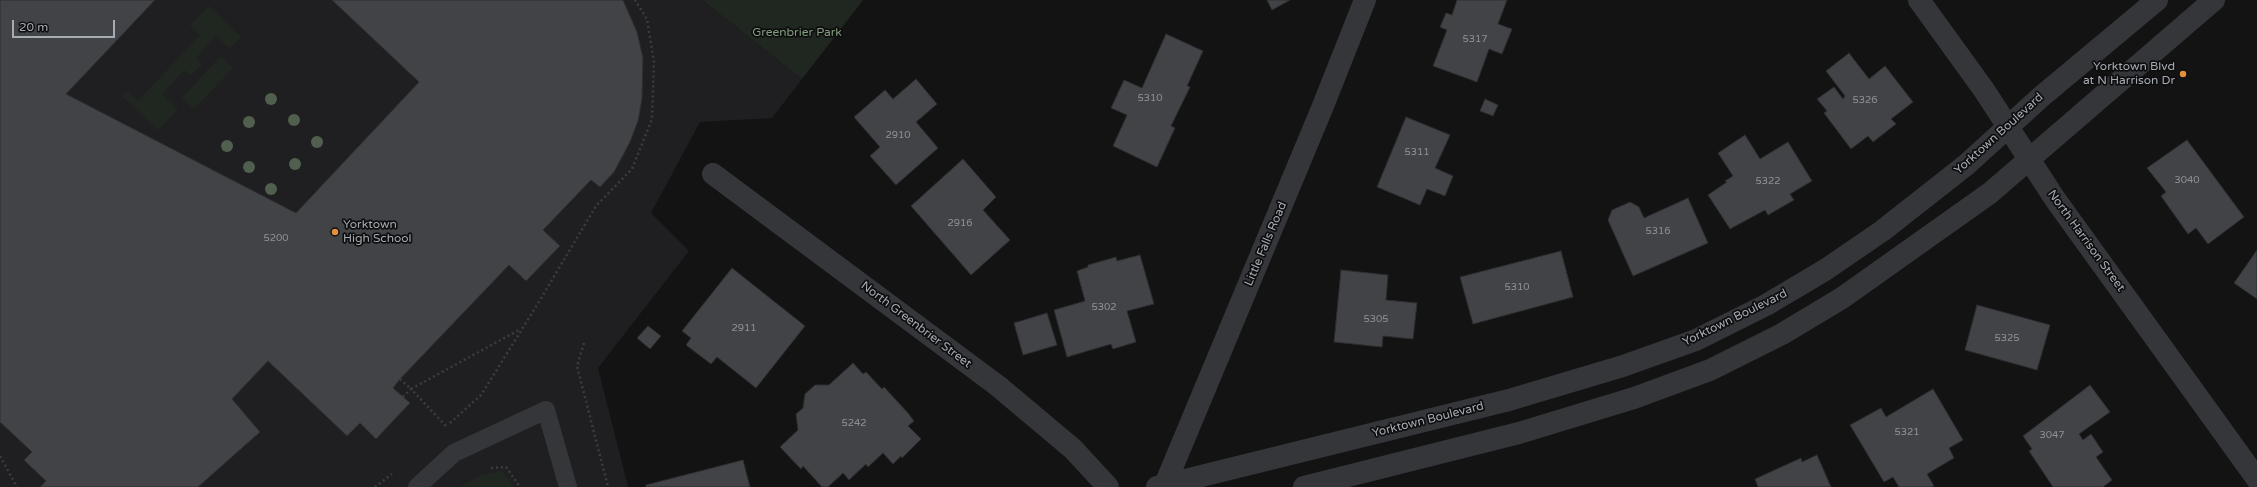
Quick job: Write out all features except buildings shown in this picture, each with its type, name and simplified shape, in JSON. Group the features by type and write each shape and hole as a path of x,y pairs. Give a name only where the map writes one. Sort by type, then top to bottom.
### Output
{"street":[{"name":"Little Falls Road","path":"1162,486 1320,113 1365,0"},
{"name":"North Harrison Street","path":"1919,0 2028,159 2255,472"},
{"name":"Yorktown Boulevard","path":"1162,486 1509,400 1624,366 1696,340 1766,305 1826,270 1882,231 1966,165 2042,96 2157,0"},
{"path":"1304,487 1519,433 1634,398 1710,370 1782,334 1842,298 1990,192 2214,0"},
{"name":"North Greenbrier Street","path":"713,174 998,386 1072,449 1108,487"}],"lane":[{"path":"417,487 454,453 546,410 568,487"}],"path":[{"path":"440,432 481,395 596,206 632,169 652,119 654,62 647,19 634,0"},
{"path":"403,397 411,389 521,329"},
{"path":"584,342 577,366 608,487"},
{"path":"400,379 446,427"},
{"path":"0,456 17,487"},
{"path":"490,468 506,467 520,487"},
{"path":"375,487 394,473"}],"shaded area":[{"name":"Yorktown High School","path":"0,0 702,0 802,79 772,118 700,122 651,213 689,251 598,368 628,487 0,487"}],"green space":[{"name":"Greenbrier Park","path":"702,0 863,0 802,79"},
{"path":"209,6 241,37 230,48 216,36 196,58 202,64 191,75 184,70 162,94 178,109 158,130 122,96 128,91 138,101 200,35 190,25"},
{"path":"221,56 233,68 194,109 182,98"},
{"path":"502,471 514,487 460,487 479,476"}],"place":[{"name":"Yorktown Blvd at N Harrison Dr","path":"2183,74"},
{"name":"Yorktown High School","path":"335,232"}]}
